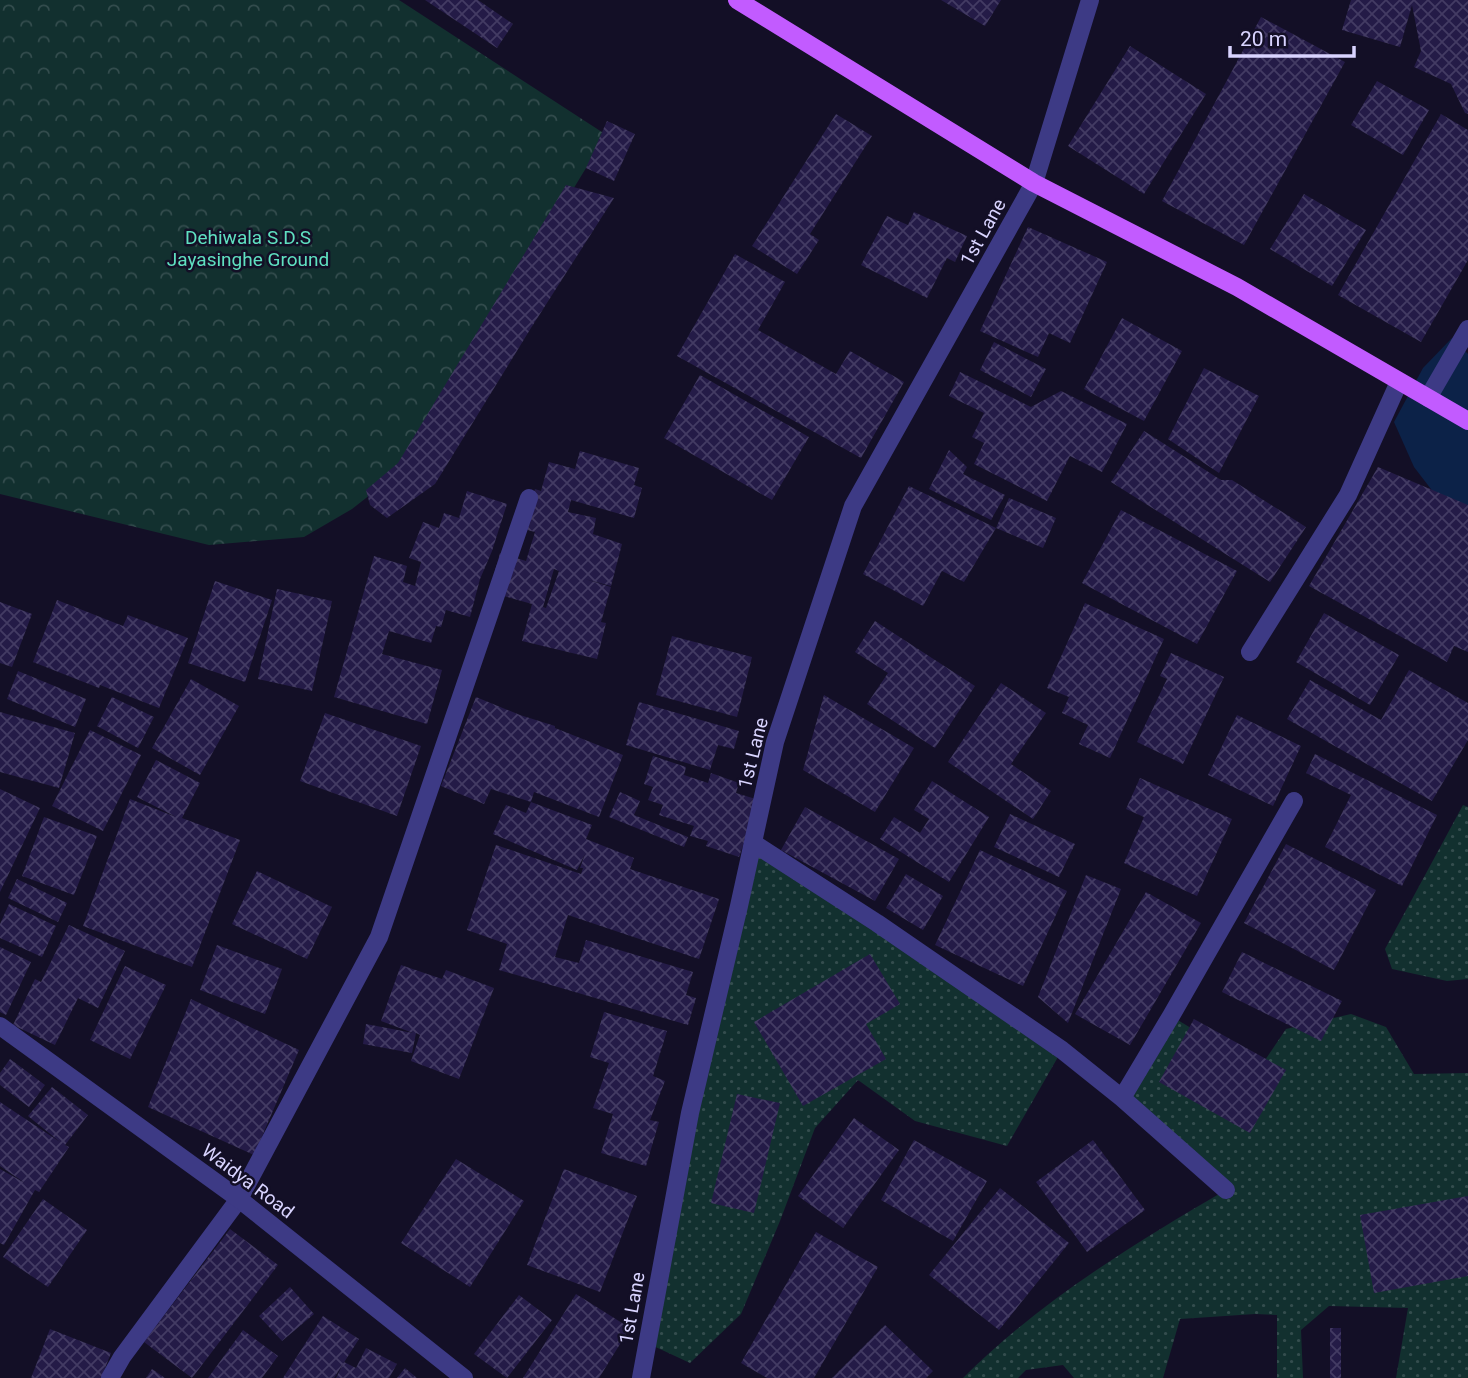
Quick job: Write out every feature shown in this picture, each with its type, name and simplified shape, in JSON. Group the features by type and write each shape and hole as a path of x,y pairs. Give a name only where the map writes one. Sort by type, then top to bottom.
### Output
{"main road":[{"path":"737,0 1034,183 1237,287 1468,421"}],"street":[{"name":"1st Lane","path":"641,1378 690,1113 775,741 853,506 1034,183 1090,0"},
{"path":"1427,398 1468,330"},
{"path":"1251,652 1348,495 1399,382"},
{"path":"110,1378 122,1357 239,1199 379,937 528,498"},
{"path":"1122,1098 1294,801"},
{"path":"753,843 877,923 1050,1042 1122,1098 1226,1189"},
{"name":"Waidya Road","path":"0,1027 239,1199 464,1378"}],"green space":[{"name":"Dehiwala S.D.S Jayasinghe Ground","path":"0,0 399,0 608,136 403,469 352,509 304,537 209,545 0,494"},
{"path":"1463,805 1468,807 1468,979 1447,981 1392,969 1385,949"},
{"path":"753,843 1062,1050 1007,1146 915,1121 858,1080 815,1128 741,1314 690,1363 647,1343"},
{"path":"1351,1014 1386,1027 1414,1074 1468,1073 1468,1378 1396,1378 1408,1308 1329,1306 1301,1330 1303,1378 1277,1378 1277,1315 1255,1314 1180,1319 1163,1378 1074,1378 1063,1365 1026,1370 1018,1378 963,1378 992,1350 1055,1299 1156,1231 1226,1190 1122,1098 1171,1016 1259,1069 1286,1029"}],"water":[{"path":"1452,338 1468,354 1468,517 1444,506 1414,467 1394,422 1423,368"}],"building":[{"path":"425,0 478,0 513,24 497,48"},
{"path":"941,0 1001,0 985,26"},
{"path":"1351,0 1468,0 1468,114 1465,113 1451,84 1414,67 1421,51 1412,5 1400,47 1342,30"},
{"path":"1261,17 1345,62 1244,245 1162,201"},
{"path":"1130,46 1206,94 1144,194 1068,146"},
{"path":"1377,81 1429,110 1403,155 1351,125"},
{"path":"836,114 872,136 810,234 819,240 797,274 752,246"},
{"path":"1441,114 1468,130 1468,260 1421,342 1338,295"},
{"path":"607,121 635,134 614,181 586,168"},
{"path":"566,185 614,198 435,484 387,518 370,505 366,490 398,463"},
{"path":"1304,194 1366,230 1332,286 1270,249"},
{"path":"914,212 967,236 955,262 947,258 927,298 861,265 887,216 908,225"},
{"path":"1028,227 1107,262 1070,343 1049,333 1038,357 980,331"},
{"path":"735,254 785,282 758,330 836,374 850,351 904,382 861,458 677,356"},
{"path":"1122,318 1182,351 1144,421 1084,389"},
{"path":"994,342 1046,369 1031,397 980,370"},
{"path":"1204,368 1259,396 1219,473 1168,439"},
{"path":"960,372 1031,407 1061,391 1127,424 1102,472 1070,456 1047,501 974,464 984,443 972,437 984,413 949,396"},
{"path":"700,375 809,437 772,500 664,438"},
{"path":"1144,431 1221,480 1232,480 1306,527 1270,582 1111,482"},
{"path":"949,450 967,467 963,474 1005,495 991,520 929,489"},
{"path":"580,451 639,468 634,485 642,488 634,518 571,500 568,512 596,518 593,534 622,544 611,586 585,579 611,587 601,622 606,623 597,659 522,641 532,604 489,592 500,553 526,561 535,532 523,529 535,489 541,491 549,462 575,469","holes":["554,569 559,571 546,608 543,607"]},
{"path":"1378,467 1468,505 1468,652 1454,646 1447,662 1309,586"},
{"path":"909,486 996,528 964,582 942,571 923,606 863,574"},
{"path":"467,491 507,504 480,579 470,617 446,610 441,627 436,626 431,643 389,631 382,654 442,670 427,724 334,697 374,556 407,566 403,582 415,586 421,562 409,558 423,522 439,528 444,513 459,518"},
{"path":"1009,498 1056,518 1043,548 996,528"},
{"path":"1121,510 1237,571 1197,644 1082,583"},
{"path":"215,581 272,600 245,682 188,663"},
{"path":"277,589 332,601 312,691 258,679"},
{"path":"57,600 123,626 128,615 188,638 159,708 33,662"},
{"path":"0,602 32,614 12,667 0,663"},
{"path":"1085,603 1164,639 1110,758 1079,744 1088,725 1062,713 1069,697 1047,688"},
{"path":"1324,613 1399,655 1370,705 1296,662"},
{"path":"875,621 975,686 935,748 867,704 888,673 855,652"},
{"path":"672,636 752,657 737,717 656,695"},
{"path":"1171,653 1224,677 1183,764 1137,742 1167,679 1160,676"},
{"path":"1409,670 1468,703 1468,740 1432,801 1287,719 1310,680 1381,720"},
{"path":"18,671 86,699 75,727 7,699"},
{"path":"191,679 239,706 200,775 152,748"},
{"path":"1001,683 1046,713 1011,764 1051,791 1033,819 948,762"},
{"path":"824,695 914,748 875,812 803,770"},
{"path":"112,697 154,717 138,748 97,726"},
{"path":"476,697 623,755 599,817 534,792 531,802 491,789 484,804 441,786"},
{"path":"639,702 739,731 734,749 718,745 710,770 626,745"},
{"path":"0,712 75,733 59,788 0,772"},
{"path":"325,713 421,746 397,816 300,781"},
{"path":"1237,715 1301,746 1273,806 1208,775"},
{"path":"90,730 141,755 103,831 52,806"},
{"path":"1315,754 1437,815 1402,886 1325,847 1351,795 1306,773"},
{"path":"653,756 686,767 684,775 708,783 711,773 739,783 736,793 759,800 739,857 706,846 708,841 690,836 694,826 659,815 663,805 648,800 653,787 644,784"},
{"path":"156,760 200,783 182,818 240,840 192,967 83,926 130,799 176,817 137,797"},
{"path":"1140,778 1232,819 1197,896 1124,863 1144,817 1126,809"},
{"path":"932,781 989,817 949,882 880,839 894,817 920,833 929,819 914,810"},
{"path":"0,789 40,808 0,892"},
{"path":"620,792 640,801 634,815 688,837 684,847 609,817"},
{"path":"531,802 592,825 586,839 634,858 630,869 719,899 699,959 568,915 555,957 579,963 586,940 693,972 686,995 696,998 688,1025 499,970 507,944 467,930 496,845 581,874 583,868 580,868 585,854 577,870 493,834 506,805 526,813"},
{"path":"805,807 899,859 875,901 781,850"},
{"path":"1010,814 1075,844 1059,877 994,847"},
{"path":"44,817 97,836 74,895 22,876"},
{"path":"1286,844 1376,890 1334,970 1244,923"},
{"path":"980,850 1067,891 1023,986 935,945"},
{"path":"257,871 332,907 307,959 232,924"},
{"path":"906,874 943,896 923,930 886,908"},
{"path":"1086,875 1121,889 1068,1023 1038,997"},
{"path":"17,879 67,903 58,922 8,898"},
{"path":"1146,892 1201,923 1130,1045 1075,1014"},
{"path":"9,904 56,926 42,957 0,938 0,924"},
{"path":"69,925 125,951 98,1008 78,998 55,1045 13,1025 35,979 41,982"},
{"path":"217,945 282,969 265,1014 200,990"},
{"path":"0,947 31,962 6,1015 0,1012"},
{"path":"1242,952 1342,1001 1321,1041 1222,992"},
{"path":"870,954 900,1004 866,1024 886,1059 803,1106 754,1022"},
{"path":"401,965 442,979 446,970 494,988 459,1079 411,1061 420,1035 416,1033 412,1053 363,1044 366,1024 413,1033 381,1021"},
{"path":"125,966 166,985 130,1059 90,1040"},
{"path":"191,999 299,1050 254,1155 148,1107"},
{"path":"604,1012 667,1031 653,1076 665,1081 650,1120 659,1122 646,1166 601,1153 613,1114 593,1108 609,1063 590,1057"},
{"path":"1194,1019 1286,1070 1250,1133 1159,1082"},
{"path":"10,1059 45,1085 29,1107 0,1085 0,1073"},
{"path":"52,1087 88,1115 65,1145 69,1147 39,1192 35,1190 4,1245 0,1243 0,1169 25,1183 0,1166 0,1102 60,1142 28,1116"},
{"path":"737,1094 780,1103 754,1213 711,1203"},
{"path":"854,1118 899,1150 843,1228 798,1196"},
{"path":"914,1140 987,1181 953,1241 881,1200"},
{"path":"1093,1140 1145,1210 1087,1252 1036,1182"},
{"path":"456,1159 524,1201 470,1287 401,1243"},
{"path":"564,1169 637,1196 600,1292 527,1265"},
{"path":"1000,1188 1069,1243 999,1330 929,1275"},
{"path":"1468,1196 1468,1276 1374,1293 1360,1215"},
{"path":"43,1199 87,1230 48,1287 3,1257"},
{"path":"230,1229 278,1265 192,1378 144,1342"},
{"path":"816,1232 878,1267 814,1378 767,1378 741,1363"},
{"path":"290,1287 314,1314 282,1341 259,1316"},
{"path":"576,1294 630,1328 599,1378 523,1378"},
{"path":"519,1295 552,1320 507,1378 474,1354"},
{"path":"323,1316 359,1339 334,1378 283,1378"},
{"path":"885,1325 933,1371 926,1378 832,1378"},
{"path":"1330,1328 1341,1328 1341,1378 1330,1378"},
{"path":"50,1329 111,1353 101,1378 31,1378"},
{"path":"243,1330 278,1356 262,1378 208,1378"},
{"path":"366,1348 397,1364 389,1378 336,1378 344,1362 356,1368"},
{"path":"405,1368 417,1378 397,1378"},
{"path":"152,1369 165,1378 146,1378"}]}
